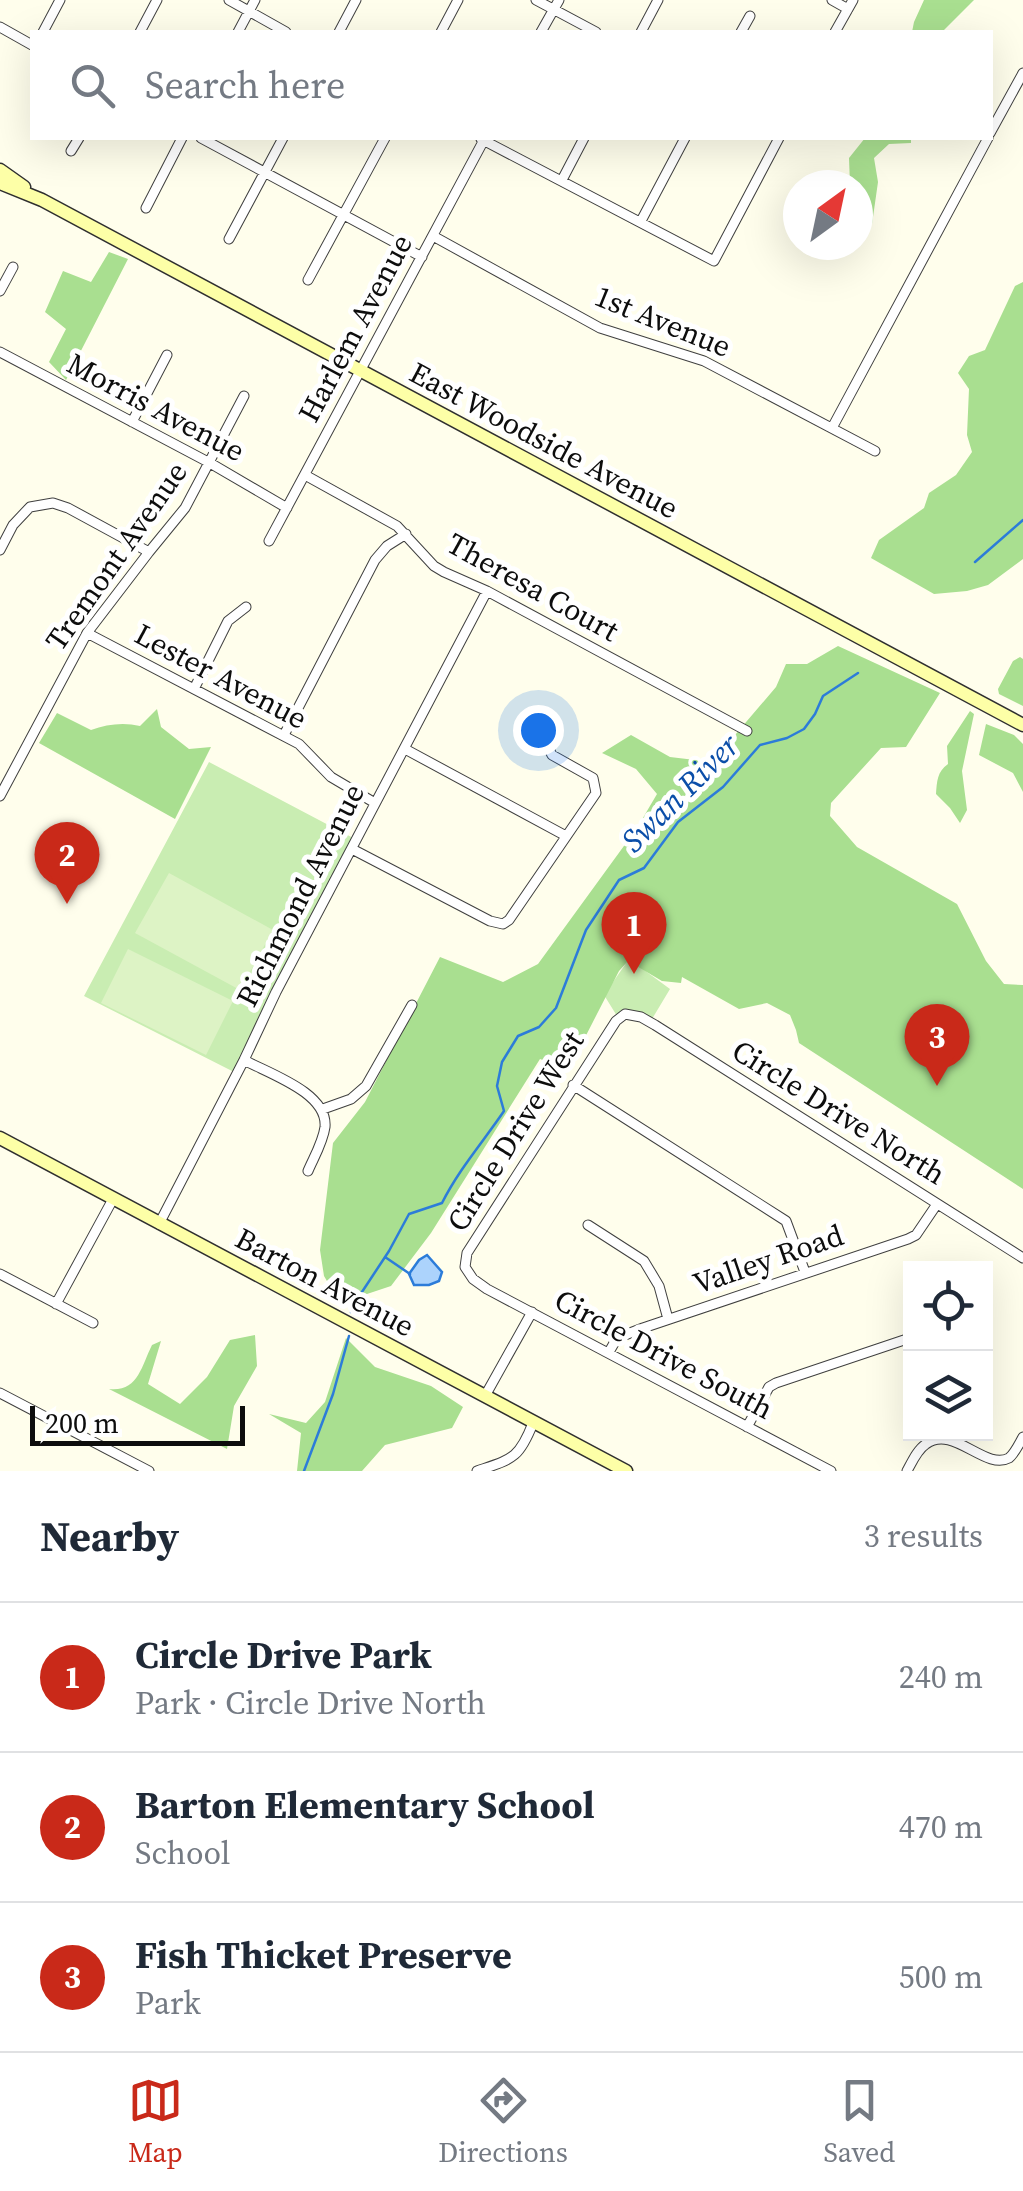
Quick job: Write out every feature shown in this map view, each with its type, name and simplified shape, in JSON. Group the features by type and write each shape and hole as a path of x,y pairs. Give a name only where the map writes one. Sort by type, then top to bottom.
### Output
{"main road":[{"name":"East Woodside Avenue","path":"0,170 42,200"},
{"name":"East Woodside Avenue","path":"0,182 42,200 1023,725"},
{"name":"Barton Avenue","path":"0,1138 626,1471"}],"street":[{"path":"44,30 60,0"},
{"path":"141,30 156,0"},
{"path":"229,0 283,30"},
{"path":"239,30 255,0"},
{"path":"340,30 356,0"},
{"path":"442,30 458,0"},
{"path":"536,0 556,5 593,30"},
{"path":"642,30 658,0"},
{"path":"832,0 850,4 836,30"},
{"path":"542,30 556,5"},
{"path":"743,30 750,16"},
{"path":"0,27 30,44"},
{"path":"993,128 1023,73"},
{"path":"71,152 78,140"},
{"path":"146,208 181,140"},
{"path":"205,140 422,256"},
{"path":"228,239 281,140"},
{"path":"308,280 384,140"},
{"name":"Harlem Avenue","path":"269,541 482,140"},
{"path":"487,140 714,261 778,140"},
{"path":"562,180 583,140"},
{"path":"641,221 685,140"},
{"path":"832,428 986,140"},
{"name":"1st Avenue","path":"433,236 600,328 704,360 875,451"},
{"path":"0,291 13,267"},
{"name":"Morris Avenue","path":"0,352 287,508"},
{"path":"132,422 167,355"},
{"name":"Tremont Avenue","path":"0,796 4,777 87,633 185,508 244,396"},
{"name":"Theresa Court","path":"305,475 388,520 434,566 747,731"},
{"path":"0,550 20,516 30,508 53,503 149,552"},
{"path":"284,735 375,560 387,546 406,534"},
{"name":"Richmond Avenue","path":"160,1224 276,992 487,591"},
{"path":"194,690 228,621 246,607"},
{"name":"Lester Avenue","path":"87,633 284,735 306,749 330,777 375,802"},
{"path":"352,849 490,921 503,924 515,913 596,792 593,778 552,756 544,738"},
{"path":"405,750 566,836"},
{"path":"323,1110 352,1099 366,1086 412,1005"},
{"name":"Circle Drive West","path":"474,1280 465,1267 467,1253 606,1032 625,1014"},
{"name":"Circle Drive North","path":"625,1014 655,1024 1023,1258"},
{"path":"244,1060 303,1091 323,1110 323,1136 308,1171"},
{"path":"574,1085 786,1221 805,1272"},
{"path":"56,1304 113,1198"},
{"name":"Valley Road","path":"608,1352 617,1338 908,1239 937,1204"},
{"path":"588,1225 644,1261 659,1286 668,1319"},
{"path":"0,1274 93,1323"},
{"name":"Circle Drive South","path":"474,1280 831,1471"},
{"path":"485,1396 532,1312"},
{"path":"747,1427 769,1387 776,1383 903,1340"},
{"path":"0,1393 148,1471"},
{"path":"482,1470 519,1452 533,1422"},
{"path":"907,1471 924,1445 933,1440 946,1440 984,1460 1002,1462 1009,1459 1023,1438"}],"green space":[{"path":"924,0 974,0 944,30 912,30"},
{"path":"863,140 911,140 889,144 874,158 878,182 873,217 873,170 849,170 849,158"},
{"path":"109,252 128,259 66,380 49,362 66,329 45,312 63,271 91,282"},
{"path":"1023,282 1023,559 988,585 934,594 871,558 879,540 924,508 929,493 956,475 972,452 967,435 969,389 958,373 969,356 985,350 1015,286"},
{"path":"838,646 940,693 906,747 881,748 831,803 830,816 857,847 957,904 986,961 1004,984 1023,985 1023,1189 799,1043 790,1015 767,1003 739,1009 682,977 681,983 662,981 628,961 619,971 576,1055 563,1068 540,1059 431,1233 391,1286 343,1302 324,1276 320,1250 333,1143 365,1102 440,957 503,982 538,964 637,828 657,794 636,769 602,753 631,735 670,757 712,762 776,687 786,664 807,664"},
{"path":"1020,657 1023,706 999,694 998,689 1013,661"},
{"path":"157,709 161,727 189,749 211,747 175,819 39,743 57,713 91,730 116,724 140,726"},
{"path":"970,711 974,714 962,771 967,810 960,823 936,789 948,764 947,746"},
{"path":"986,724 1014,735 1023,744 1023,792 1013,773 979,755"},
{"path":"209,762 355,839 234,1072 84,996"},
{"path":"169,873 273,930 240,990 135,933"},
{"path":"128,949 233,1001 206,1055 101,1003"},
{"path":"629,959 670,989 652,1019 617,1016 604,995"},
{"path":"255,1335 257,1366 234,1406 227,1449 109,1389 132,1382 152,1345 161,1341 148,1384 180,1404 207,1377 230,1340"},
{"path":"346,1338 375,1367 431,1386 463,1407 452,1428 385,1445 362,1471 297,1471 301,1433 269,1414 306,1423 325,1402"}],"water":[{"path":"427,1255 442,1272 439,1281 414,1285 409,1274"}],"waterway":[{"name":"Swan River","path":"975,562 1023,520"},
{"name":"Swan River","path":"351,1312 409,1214 442,1203 504,1111 497,1086 502,1062 518,1036 539,1027 556,1008 586,930 619,880 644,868 678,822 723,787 760,745 804,729 823,696 858,673"},
{"path":"385,1257 410,1274"},
{"name":"Swan River","path":"304,1471 333,1394 349,1336"}],"place":[{"name":"Barton Elementary School","path":"67,904"},
{"name":"Circle Drive Park","path":"634,974"},
{"name":"Fish Thicket Preserve","path":"937,1086"}]}
